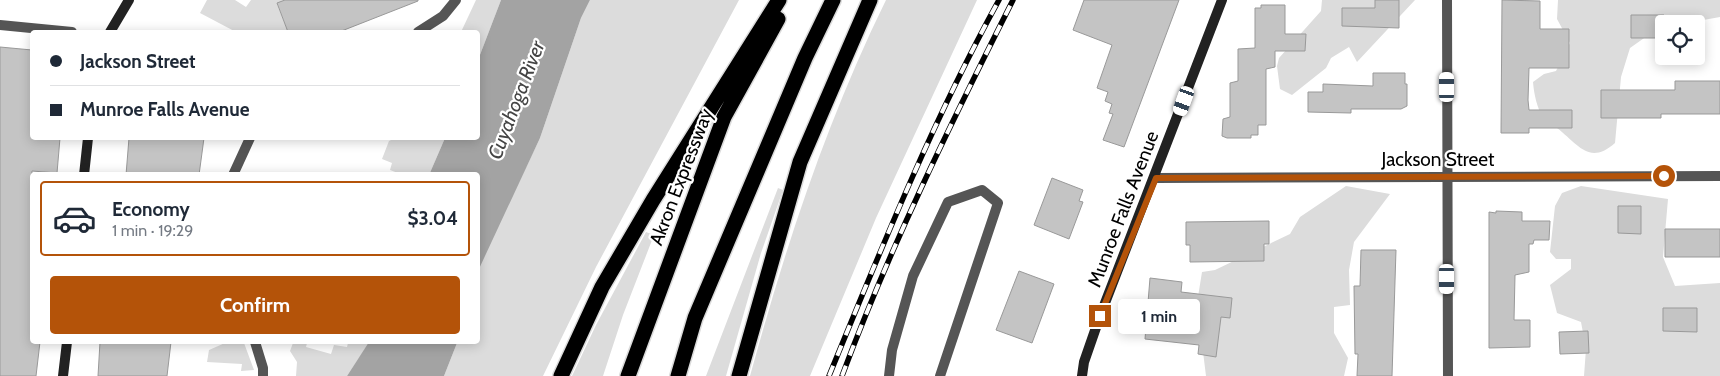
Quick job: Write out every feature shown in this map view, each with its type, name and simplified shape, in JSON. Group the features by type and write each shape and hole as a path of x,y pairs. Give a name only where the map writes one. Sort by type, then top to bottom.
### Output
{"highway":[{"path":"561,376 602,287 653,200 778,0"},
{"name":"Akron Expressway","path":"628,376 724,117 788,0"},
{"path":"678,376 695,318 806,58 834,0"},
{"path":"739,376 800,162 870,0"}],"street":[{"path":"111,30 129,0"},
{"path":"421,30 443,16 456,0"},
{"name":"Munroe Falls Avenue","path":"1082,376 1084,362 1100,316 1156,178 1222,0"},
{"path":"1447,0 1448,376"},
{"path":"0,25 53,30"},
{"path":"84,172 88,140"},
{"path":"234,172 249,140"},
{"name":"Jackson Street","path":"1156,178 1720,176"},
{"path":"889,376 892,350 913,276 948,202 982,190 998,203 940,376"},
{"path":"63,376 67,344"},
{"path":"256,344 263,368 263,376"}],"shaded area":[{"path":"207,0 235,0 246,7 251,0 285,0 277,4 287,30 232,30 200,13"},
{"path":"476,0 501,0 480,55 480,30 462,30"},
{"path":"590,0 739,0 596,267 543,376 444,376 457,344 480,344 480,263 540,138 581,18"},
{"path":"886,0 977,0 876,218 810,376 750,376 793,232 826,138"},
{"path":"1322,0 1415,0 1357,62 1349,47 1331,58 1326,68 1292,95 1280,89 1277,66 1279,58 1321,11"},
{"path":"1558,0 1720,0 1720,17 1705,20 1705,15 1655,15 1655,30 1630,48 1621,77 1615,143 1598,153 1591,153 1578,146 1545,120 1539,111 1533,82 1544,74 1556,71 1570,43 1557,19"},
{"path":"444,140 430,172 395,172 390,170 392,163 382,159 389,141"},
{"path":"1346,186 1390,194 1354,242 1349,270 1350,305 1334,307 1334,333 1348,358 1344,376 1206,376 1197,303 1202,272 1215,270 1290,234 1300,217"},
{"path":"1581,186 1668,199 1663,257 1675,286 1720,283 1720,376 1584,376 1586,349 1581,322 1557,313 1550,285 1571,269 1571,259 1556,259 1550,252 1555,206 1562,193"},
{"path":"778,188 783,190 761,253 726,376 706,376"},
{"path":"646,232 654,235 623,315 603,376 572,376 596,325"},
{"path":"223,344 244,344 254,370 241,371 242,364 207,362 209,350"},
{"path":"293,344 307,344 306,347 331,354 334,345 347,347 348,344 368,344 347,376 296,376 297,362 290,351"}],"water":[{"name":"Cuyahoga River","path":"501,0 590,0 581,18 540,138 480,267 480,172 430,172 444,140 480,140 480,55"},
{"path":"368,344 457,344 444,376 347,376"}],"building":[{"path":"285,0 418,0 344,30 287,30 277,3"},
{"path":"1084,0 1179,0 1124,147 1103,140 1113,114 1109,113 1112,104 1105,101 1108,92 1097,88 1112,45 1073,30"},
{"path":"1375,0 1399,0 1399,28 1342,26 1342,8 1375,8"},
{"path":"1502,0 1540,1 1540,29 1569,29 1569,68 1529,68 1528,100 1529,110 1572,110 1572,128 1529,128 1529,133 1501,133"},
{"path":"1261,5 1285,5 1285,34 1306,34 1305,51 1275,51 1275,67 1266,69 1266,125 1258,125 1258,135 1251,135 1251,138 1227,138 1222,136 1223,119 1230,117 1230,83 1238,81 1238,49 1255,48 1255,8 1261,8"},
{"path":"1631,15 1655,15 1655,38 1631,38"},
{"path":"0,47 30,50 30,140 60,140 57,172 30,172 30,344 40,344 36,376 0,376"},
{"path":"1373,73 1405,73 1407,106 1401,109 1351,109 1351,113 1308,112 1308,92 1323,92 1323,84 1373,86"},
{"path":"1675,81 1720,81 1720,114 1661,114 1661,118 1601,118 1601,90 1675,90"},
{"path":"129,140 204,140 199,172 126,172"},
{"path":"1052,178 1083,190 1079,201 1083,202 1069,239 1034,225"},
{"path":"1618,206 1641,206 1641,234 1618,233"},
{"path":"1496,211 1522,212 1522,221 1550,221 1549,240 1534,240 1533,244 1529,244 1529,272 1515,275 1514,320 1530,320 1530,347 1489,348 1489,212 1496,213"},
{"path":"1269,221 1269,244 1264,244 1264,261 1190,262 1190,245 1186,245 1186,222"},
{"path":"1665,229 1720,229 1720,257 1665,257"},
{"path":"1361,250 1396,250 1392,376 1357,376 1358,354 1355,354 1354,286 1360,286"},
{"path":"1019,271 1054,284 1032,343 996,330"},
{"path":"1150,278 1182,282 1181,292 1232,298 1230,318 1221,317 1216,357 1198,354 1199,345 1145,339"},
{"path":"1663,308 1697,308 1697,332 1663,331"},
{"path":"1588,331 1589,353 1560,354 1559,332"},
{"path":"100,344 171,344 167,376 98,376"}],"railway":[{"path":"829,376 888,233 930,138 999,0"},
{"path":"842,376 901,233 944,139 1013,0"}],"route":[{"path":"1100,316 1156,178 1664,176"}]}
